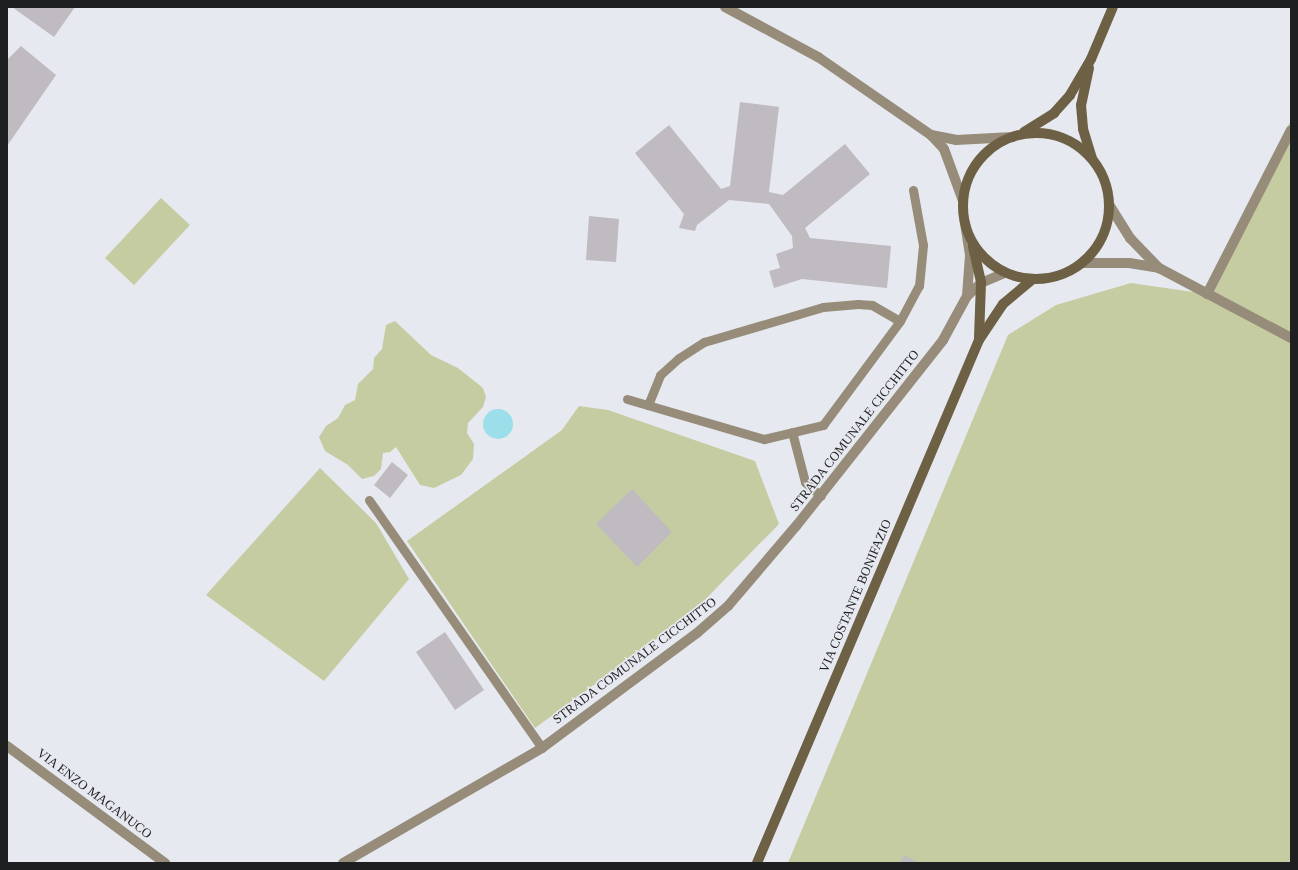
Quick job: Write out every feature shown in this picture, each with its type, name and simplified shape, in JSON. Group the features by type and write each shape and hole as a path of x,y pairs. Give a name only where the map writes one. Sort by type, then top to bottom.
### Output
{"main road":[{"path":"979,340 981,282 972,241 965,222 963,201 967,183 975,166 987,152 1054,114 1070,95 1091,59 1113,7"},
{"path":"972,241 984,258 1004,273 1032,280 1059,276 1083,264 1098,247 1104,234 1110,206 1102,174 1093,160 1083,129 1081,105 1091,59"},
{"path":"1017,136 1052,134 1068,140 1093,160"},
{"path":"979,340 1003,304 1032,280"},
{"name":"VIA COSTANTE BONIFAZIO","path":"757,863 979,340"}],"street":[{"path":"725,7 818,57 931,135 944,149 963,201"},
{"path":"1207,294 1291,130"},
{"path":"931,135 956,140 1017,136"},
{"path":"1110,206 1130,238 1159,268 1291,338"},
{"path":"965,222 970,255 967,296"},
{"path":"1083,264 1129,263 1159,268"},
{"path":"967,296 981,282 1004,273"},
{"name":"STRADA COMUNALE CICCHITTO","path":"343,863 542,748 698,633 728,606 821,496 943,340 967,296"},
{"name":"VIA ENZO MAGANUCO","path":"7,746 165,863"}],"lane":[{"path":"627,400 764,439 823,425 900,322 919,286 923,245 913,190"},
{"path":"648,405 660,375 679,358 704,342 823,307 858,304 872,305 900,322"},
{"path":"792,432 806,482 821,496"},
{"path":"369,500 542,748"}],"green space":[{"path":"1291,120 1291,863 788,863 1008,335 1056,305 1131,283 1207,294"},
{"path":"161,198 190,225 134,285 105,258"},
{"path":"395,321 431,355 458,368 483,388 486,397 483,407 468,423 467,433 474,444 473,459 461,475 434,488 420,485 396,447 390,452 383,453 381,469 374,476 362,479 348,465 325,451 319,437 326,426 338,418 345,405 355,400 358,384 373,369 374,358 382,349 386,325"},
{"path":"579,406 608,410 755,461 779,524 692,613 535,728 407,541 562,430"},
{"path":"320,468 376,523 409,579 324,681 206,595"}],"water":[{"path":"498,409 509,413 513,424 509,435 498,439 487,435 483,424 487,413"}],"building":[{"path":"12,7 75,7 54,37"},
{"path":"21,46 56,75 7,146 7,60"},
{"path":"740,102 779,107 769,192 783,195 845,144 870,174 805,228 810,238 891,246 887,288 802,279 774,288 769,271 780,268 776,254 793,248 792,236 769,204 729,200 697,225 695,231 679,228 684,214 635,153 669,125 721,189 730,186"},
{"path":"589,216 619,219 616,262 586,260"},
{"path":"392,462 408,475 390,498 374,485"},
{"path":"632,489 672,532 637,567 596,524"},
{"path":"445,632 484,690 455,710 416,652"},
{"path":"904,855 919,863 900,863"}]}
